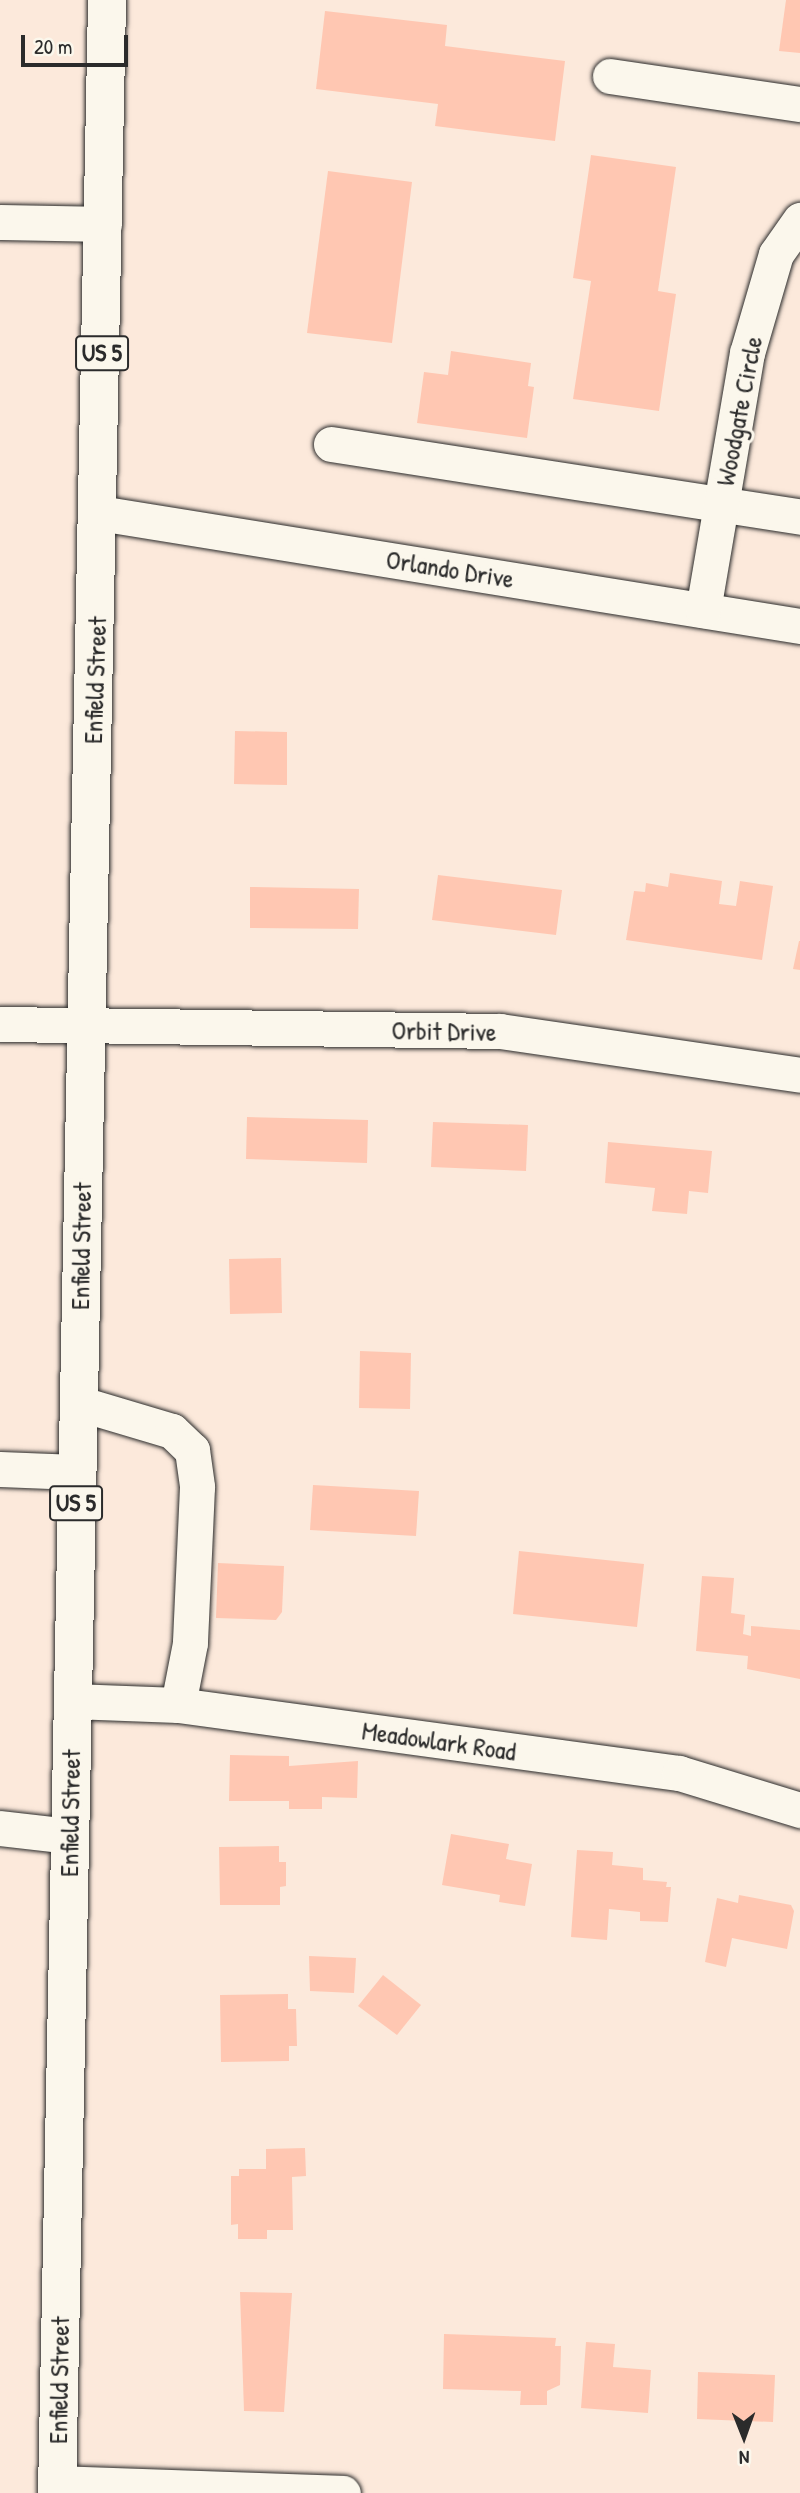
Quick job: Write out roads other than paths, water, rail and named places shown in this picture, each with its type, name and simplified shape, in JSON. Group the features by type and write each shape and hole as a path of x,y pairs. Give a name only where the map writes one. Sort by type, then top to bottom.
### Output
{"main road":[{"name":"Enfield Street","path":"57,2488 76,1472 99,513 107,0"}],"street":[{"path":"610,76 800,104"},
{"name":"Woodgate Circle","path":"703,610 747,354 776,254 800,220"},
{"path":"0,222 104,224"},
{"path":"331,444 800,517"},
{"name":"Orlando Drive","path":"99,513 800,626"},
{"name":"Orbit Drive","path":"0,1024 500,1031 800,1075"},
{"path":"78,1403 172,1431 192,1450 197,1487 190,1643 178,1706"},
{"path":"0,1469 76,1472"},
{"name":"Meadowlark Road","path":"72,1701 178,1706 679,1773 800,1810"},
{"path":"0,1828 69,1836"},
{"path":"57,2488 343,2493"}]}
